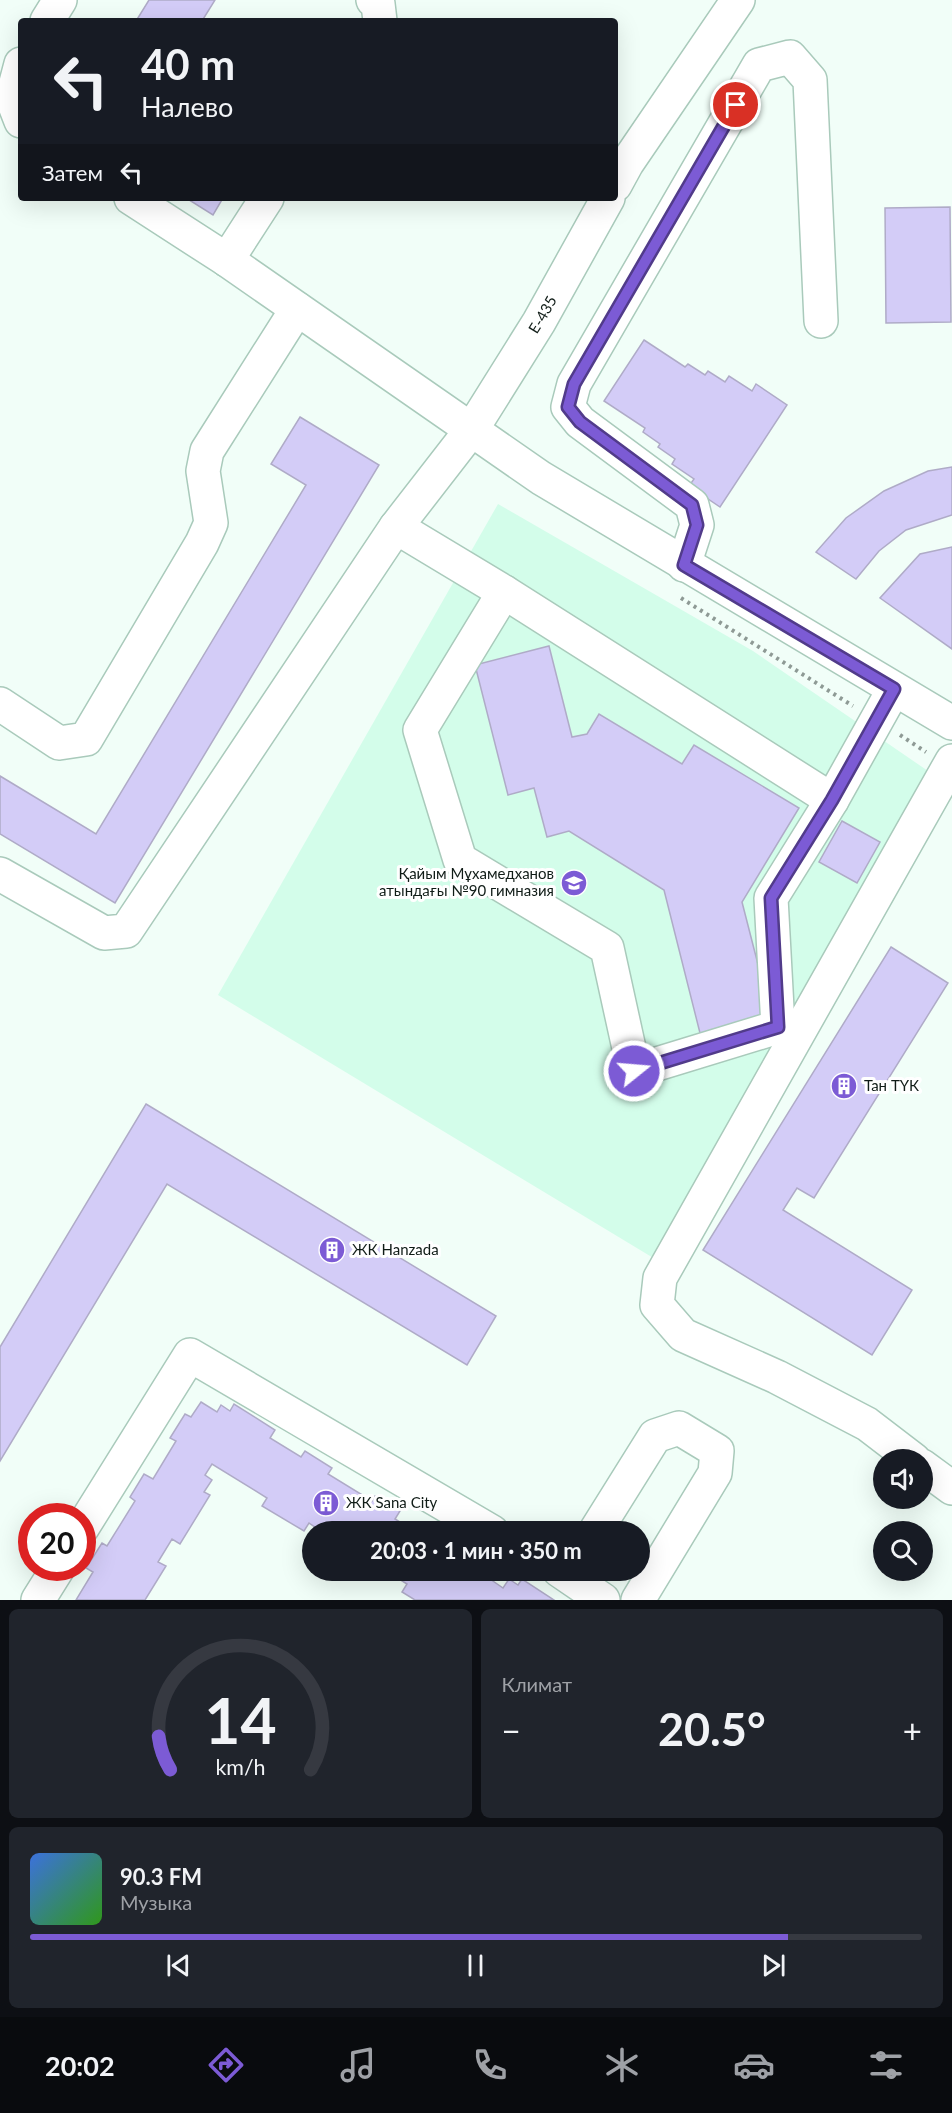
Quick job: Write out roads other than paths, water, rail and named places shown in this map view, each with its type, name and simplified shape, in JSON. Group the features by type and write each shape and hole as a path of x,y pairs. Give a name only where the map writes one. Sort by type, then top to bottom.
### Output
{"lane":[{"path":"49,18 60,0"},
{"path":"373,0 378,4 380,18"},
{"path":"618,180 738,0"},
{"path":"679,580 697,525 692,505 580,422 568,407 574,384 759,65 790,57 810,80 821,321"},
{"path":"18,75 12,98 18,113"},
{"path":"136,201 227,260 472,429 679,580 894,689 952,723"},
{"path":"227,260 265,201"},
{"name":"Е-435","path":"0,874 104,933 126,931 396,527 472,429 539,322 606,201"},
{"path":"0,704 59,743 86,740 202,543 211,523 203,471 207,451 297,309"},
{"path":"396,527 504,592 832,800"},
{"path":"504,592 420,730 460,860 607,948 634,1071 778,1027 771,898 832,800 894,689"},
{"path":"900,1449 867,1424 777,1377 683,1335 657,1305 660,1278 950,764"},
{"path":"96,1506 190,1355 473,1521"},
{"path":"602,1521 655,1436 679,1428 717,1451 716,1473 650,1580"},
{"path":"933,1474 952,1488"},
{"path":"38,1600 50,1581"},
{"path":"578,1581 603,1600"},
{"path":"638,1600 650,1581"}],"place":[{"name":"Қайым Мұхамедханов атындағы №90 гимназия","path":"574,883"},
{"name":"Тан ТҮК","path":"844,1086"},
{"name":"ЖК Hanzada","path":"332,1250"},
{"name":"ЖК Sana City","path":"326,1503"}]}
